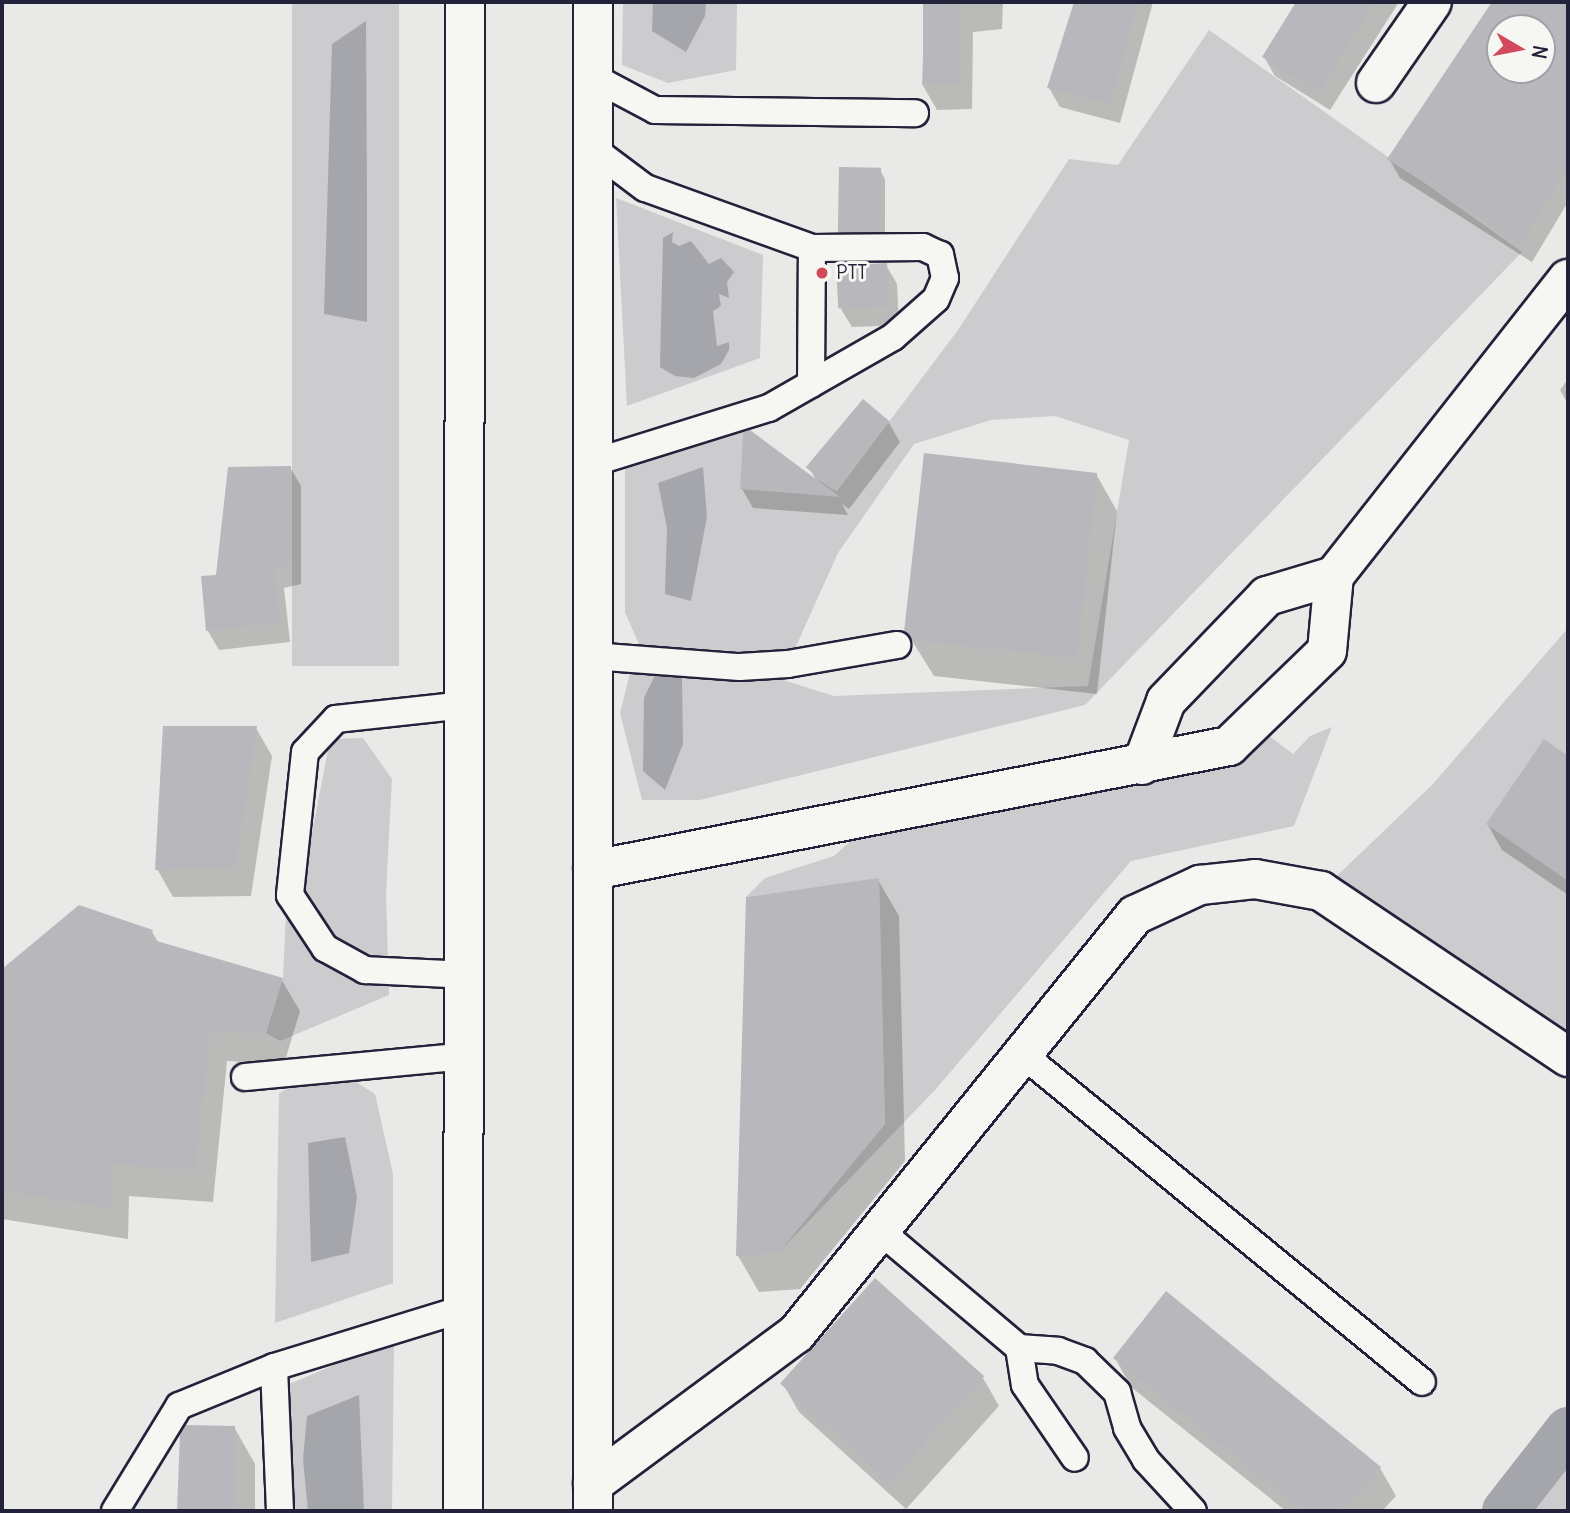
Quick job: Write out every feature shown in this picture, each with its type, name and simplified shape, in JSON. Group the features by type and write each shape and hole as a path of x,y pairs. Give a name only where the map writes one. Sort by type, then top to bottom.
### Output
{"main road":[{"path":"463,1511 467,1056 465,2"},
{"path":"593,2 593,1497"},
{"path":"1376,83 1432,2"},
{"path":"593,870 1229,746 1327,651 1334,576 1568,279"},
{"path":"1142,765 1166,701 1268,596 1334,576"},
{"path":"593,1497 796,1334 1135,915 1199,885 1255,879 1321,891 1568,1057"}],"lane":[{"path":"593,77 656,110 915,113"},
{"path":"592,463 769,408 893,337 936,299 945,278 940,255 923,247 812,248 645,188 593,148"},
{"path":"811,384 812,248"},
{"path":"592,656 740,667 788,664 897,645"},
{"path":"465,705 336,719 305,752 290,895 325,948 365,971 466,975"},
{"path":"1022,1055 1422,1382"},
{"path":"245,1077 467,1056"},
{"path":"879,1230 1018,1348 1058,1351 1084,1361 1117,1392 1127,1428 1146,1460 1193,1511"},
{"path":"115,1511 179,1406 274,1367 423,1324 466,1308"},
{"path":"1018,1348 1025,1385 1075,1458"},
{"path":"274,1367 280,1511"}],"shaded area":[{"path":"292,2 399,2 399,666 292,666"},
{"path":"623,2 737,2 736,70 668,83 622,65"},
{"path":"653,2 706,2 705,16 686,52 652,31"},
{"path":"366,21 367,322 324,314 332,44"},
{"path":"1209,30 1522,252 1085,705 700,800 642,800 620,713 634,657 644,656 625,612 625,468 744,425 740,489 816,479 837,491 958,330 1069,159 1118,165","holes":["1055,416 1129,440 1088,686 834,696 741,667 788,664 838,553 914,444 991,420"]},
{"path":"616,198 763,255 760,358 627,406"},
{"path":"673,232 672,242 679,246 691,241 709,264 721,258 734,272 727,282 729,298 719,294 721,306 713,311 717,346 729,342 729,350 721,364 694,378 675,376 660,367 663,238"},
{"path":"703,467 707,517 691,601 665,594 667,528 658,483"},
{"path":"1568,628 1568,1057 1321,891 1432,785"},
{"path":"656,673 682,678 683,744 665,790 643,771 644,698"},
{"path":"1332,727 1294,826 1131,861 935,1090 779,1252 885,1124 879,879 746,897 765,878 834,856 862,831 1259,728 1293,754 1310,736"},
{"path":"363,738 392,779 386,893 389,995 280,1041 266,1033 283,978 288,869 310,844 330,739"},
{"path":"332,1067 375,1094 393,1174 393,1283 275,1323 279,1093"},
{"path":"345,1137 357,1197 349,1253 311,1262 308,1143"},
{"path":"394,1340 392,1511 277,1511 275,1390"},
{"path":"359,1395 364,1511 308,1511 303,1459 307,1416"},
{"path":"1566,1433 1568,1511 1505,1511"}],"building":[{"path":"923,2 959,2 959,85 923,85"},
{"path":"1074,2 1138,2 1110,104 1047,88"},
{"path":"1296,2 1374,2 1319,92 1262,57"},
{"path":"1492,2 1568,2 1568,166 1521,244 1387,159"},
{"path":"839,167 881,168 880,233 838,232"},
{"path":"887,263 889,306 838,309 836,266"},
{"path":"863,399 890,421 833,490 806,467"},
{"path":"750,430 840,497 740,489 743,433"},
{"path":"924,453 1097,473 1077,658 912,640 904,632"},
{"path":"291,466 291,565 274,569 280,623 206,631 201,576 216,575 228,467"},
{"path":"163,726 257,726 235,868 155,870"},
{"path":"1544,739 1568,756 1568,881 1486,824"},
{"path":"879,878 885,1124 779,1252 736,1256 746,897"},
{"path":"79,905 153,930 150,939 283,978 266,1033 210,1030 195,1170 112,1164 110,1208 2,1191 2,969"},
{"path":"875,1278 984,1376 889,1482 780,1384"},
{"path":"1166,1291 1381,1467 1340,1511 1303,1511 1113,1358"},
{"path":"186,1425 235,1426 235,1511 177,1511 180,1434"}],"waterway":[{"path":"1505,1511 1568,1430"}],"place":[{"name":"PTT","path":"822,273"}]}
